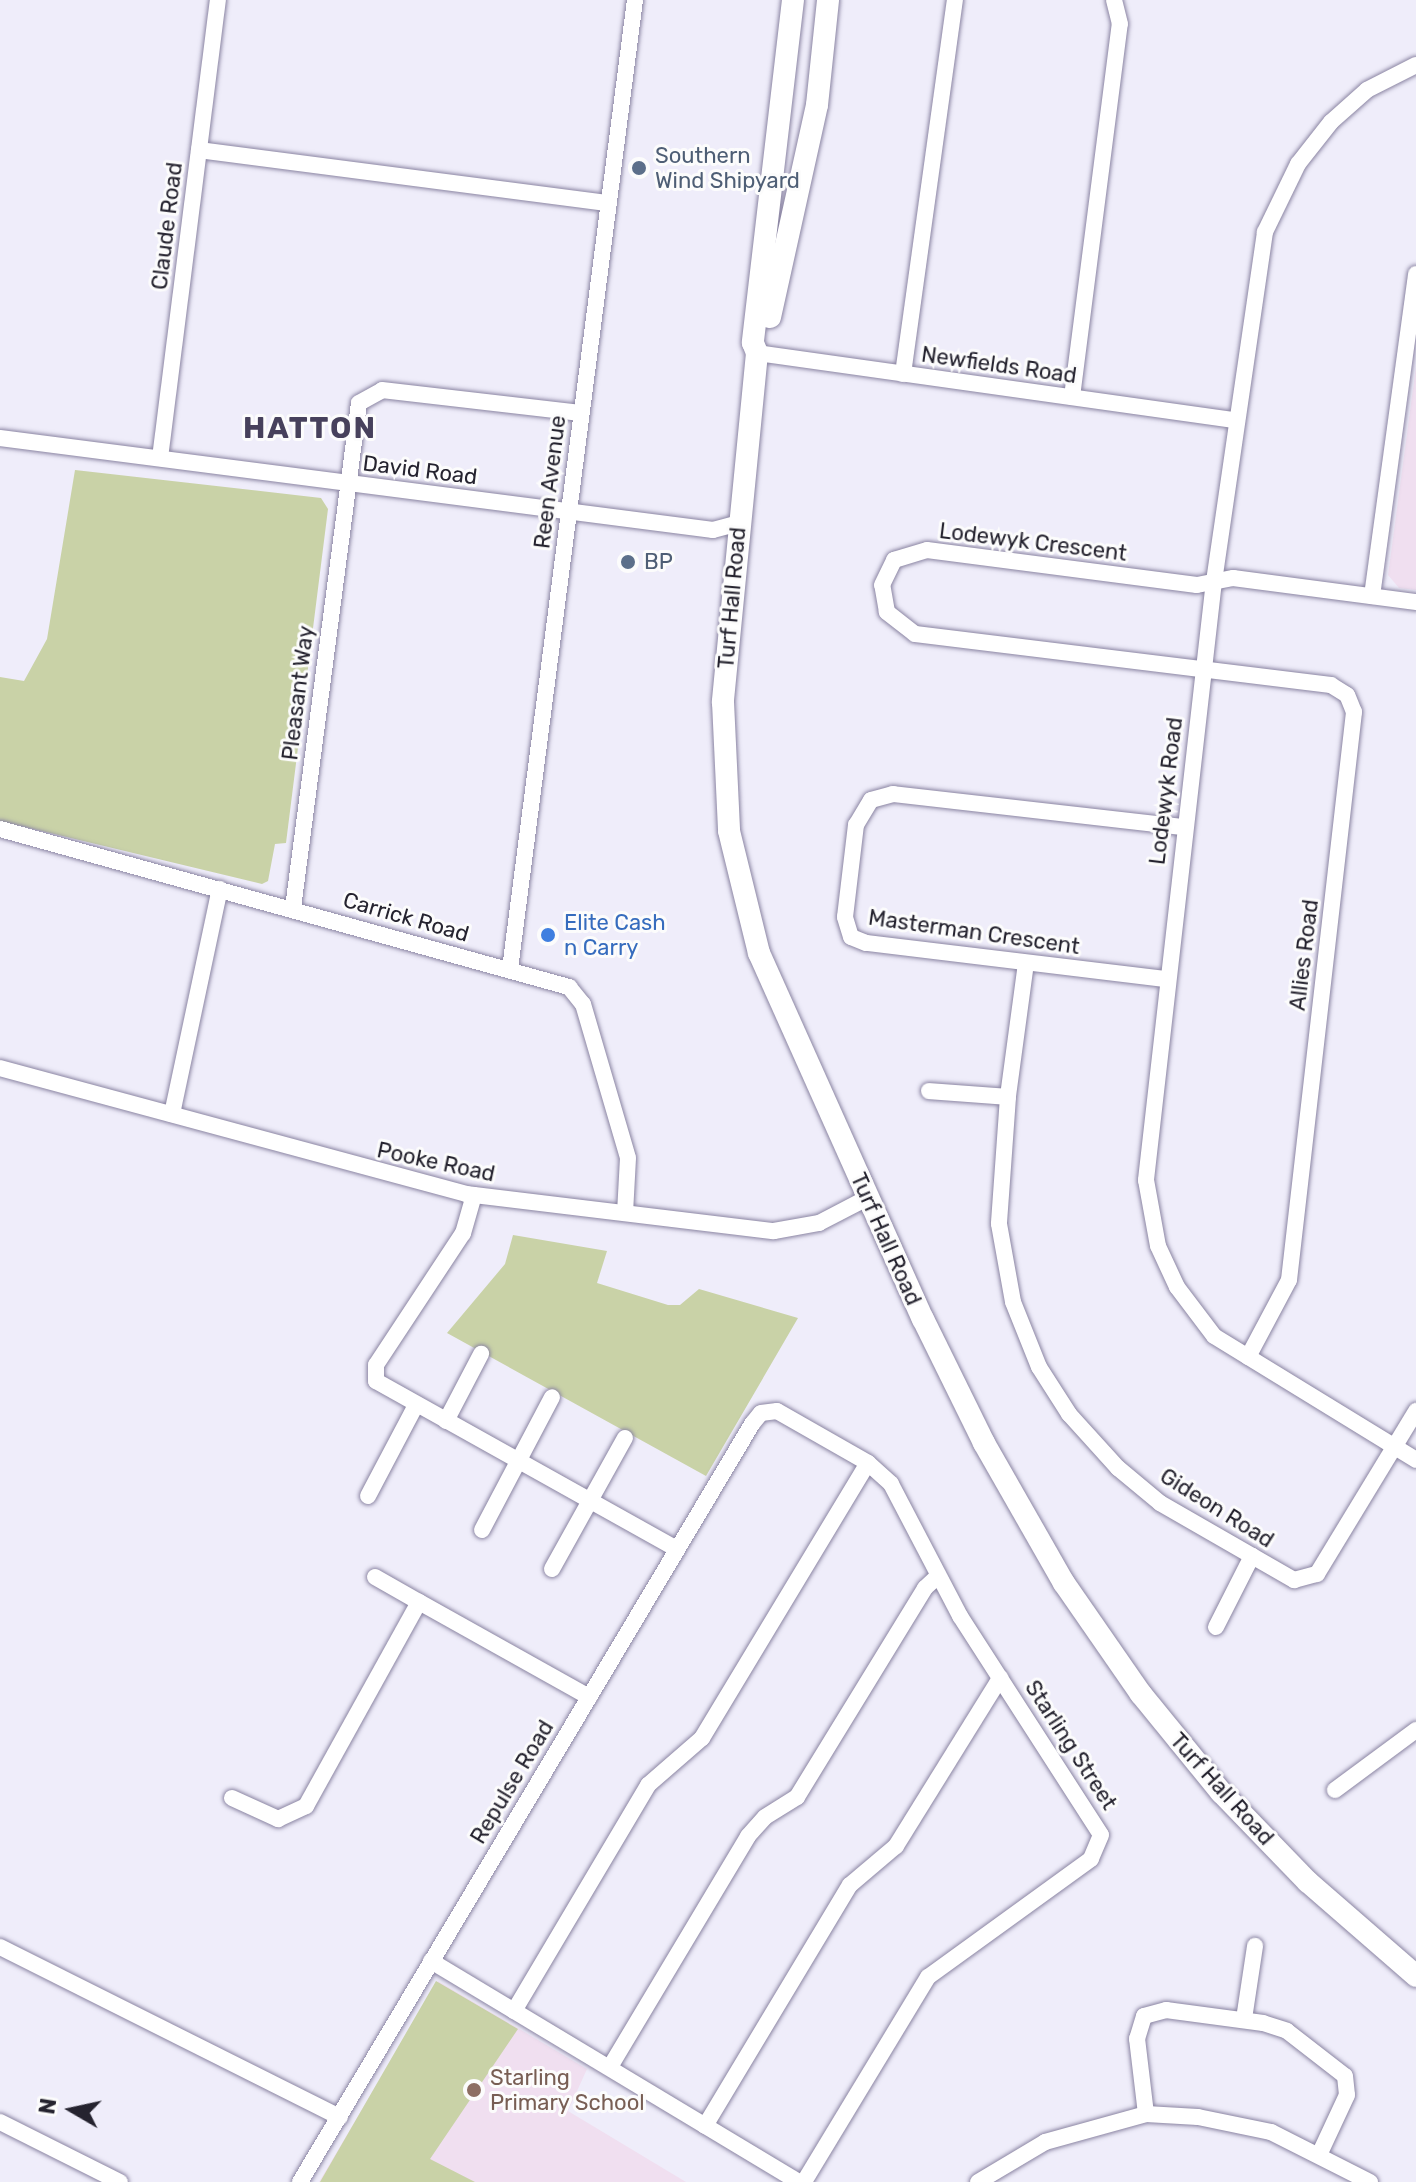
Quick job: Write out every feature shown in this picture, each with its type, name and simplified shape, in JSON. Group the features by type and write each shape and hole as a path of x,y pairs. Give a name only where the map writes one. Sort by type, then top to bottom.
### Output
{"main road":[{"name":"Turf Hall Road","path":"757,353 753,343 793,0"},
{"name":"Turf Hall Road","path":"828,0 817,105 765,339 757,353 739,523 722,747 733,856 759,953 867,1198 984,1443 1064,1583 1181,1744 1263,1837 1416,1976"}],"street":[{"name":"Claude Road","path":"160,458 218,0"},
{"name":"Reen Avenue","path":"510,969 635,0"},
{"path":"903,374 955,0"},
{"path":"1072,397 1120,24 1114,0"},
{"name":"Lodewyk Road","path":"1416,65 1367,90 1331,122 1285,185 1258,261 1183,827 1146,1180 1158,1246 1177,1287 1214,1336 1416,1460"},
{"path":"199,150 609,203"},
{"path":"1372,596 1416,274"},
{"name":"Newfields Road","path":"757,353 1235,420"},
{"name":"Pleasant Way","path":"293,908 356,409 375,391 581,413"},
{"name":"David Road","path":"0,438 713,530 739,523"},
{"name":"Lodewyk Crescent","path":"1203,669 915,634 894,623 887,612 882,585 894,560 917,550 1197,585 1231,577 1416,602"},
{"name":"Allies Road","path":"1203,669 1331,685 1347,695 1354,712 1289,1280 1248,1357"},
{"name":"Masterman Crescent","path":"1165,979 1026,963 851,937 845,917 856,825 871,800 893,794 1183,827"},
{"name":"Carrick Road","path":"0,829 563,984 581,999 628,1158 625,1213"},
{"path":"172,1114 220,889"},
{"name":"Gideon Road","path":"1026,963 1008,1097 999,1224 1013,1302 1039,1367 1069,1414 1118,1468 1160,1503 1294,1580 1317,1574 1416,1411"},
{"name":"Pooke Road","path":"0,1068 474,1195 791,1230 867,1198"},
{"path":"929,1091 1008,1097"},
{"path":"474,1195 458,1242 374,1370 380,1386 676,1549"},
{"path":"446,1421 481,1354"},
{"path":"482,1530 552,1397"},
{"path":"368,1496 416,1405"},
{"name":"Starling Street","path":"431,1961 802,2182 928,1977 1097,1850 1098,1824 937,1577 891,1484 868,1463 781,1412 767,1411"},
{"name":"Repulse Road","path":"300,2182 676,1549 752,1424 767,1411"},
{"path":"552,1569 625,1438"},
{"path":"514,2011 648,1785 702,1738 868,1463"},
{"path":"1216,1627 1252,1556"},
{"path":"375,1577 589,1697"},
{"path":"610,2067 748,1836 765,1817 797,1797 925,1588 937,1577"},
{"path":"232,1798 278,1819 306,1806 419,1602"},
{"path":"705,2126 850,1885 888,1857 1000,1678"},
{"path":"1335,1790 1416,1730"},
{"path":"1244,2019 1255,1946"},
{"path":"0,1947 340,2117"},
{"path":"1146,2114 1137,2039 1144,2016 1166,2010 1244,2019 1280,2027 1345,2076 1347,2095 1320,2153"},
{"path":"978,2182 1045,2142 1146,2114 1244,2125 1320,2153 1370,2182"},
{"path":"0,2122 120,2182"}],"shaded area":[{"path":"1416,367 1416,590 1399,588 1388,575"},
{"name":"Starling Primary School","path":"438,1981 587,2069 568,2111 686,2182 319,2182"}],"green space":[{"path":"75,470 321,498 328,509 286,843 275,844 268,881 262,884 0,821 0,677 24,681 47,639"},
{"path":"513,1235 607,1251 597,1283 668,1305 680,1305 699,1289 798,1318 706,1476 447,1333 505,1264"},
{"path":"436,1981 518,2029 430,2159 475,2182 320,2182"}],"place":[{"name":"Southern Wind Shipyard","path":"639,168"},
{"name":"BP","path":"628,562"},
{"name":"Elite Cash n Carry","path":"548,935"},
{"name":"Starling Primary School","path":"474,2090"}],"district":[{"name":"HATTON","path":"310,428"}]}
